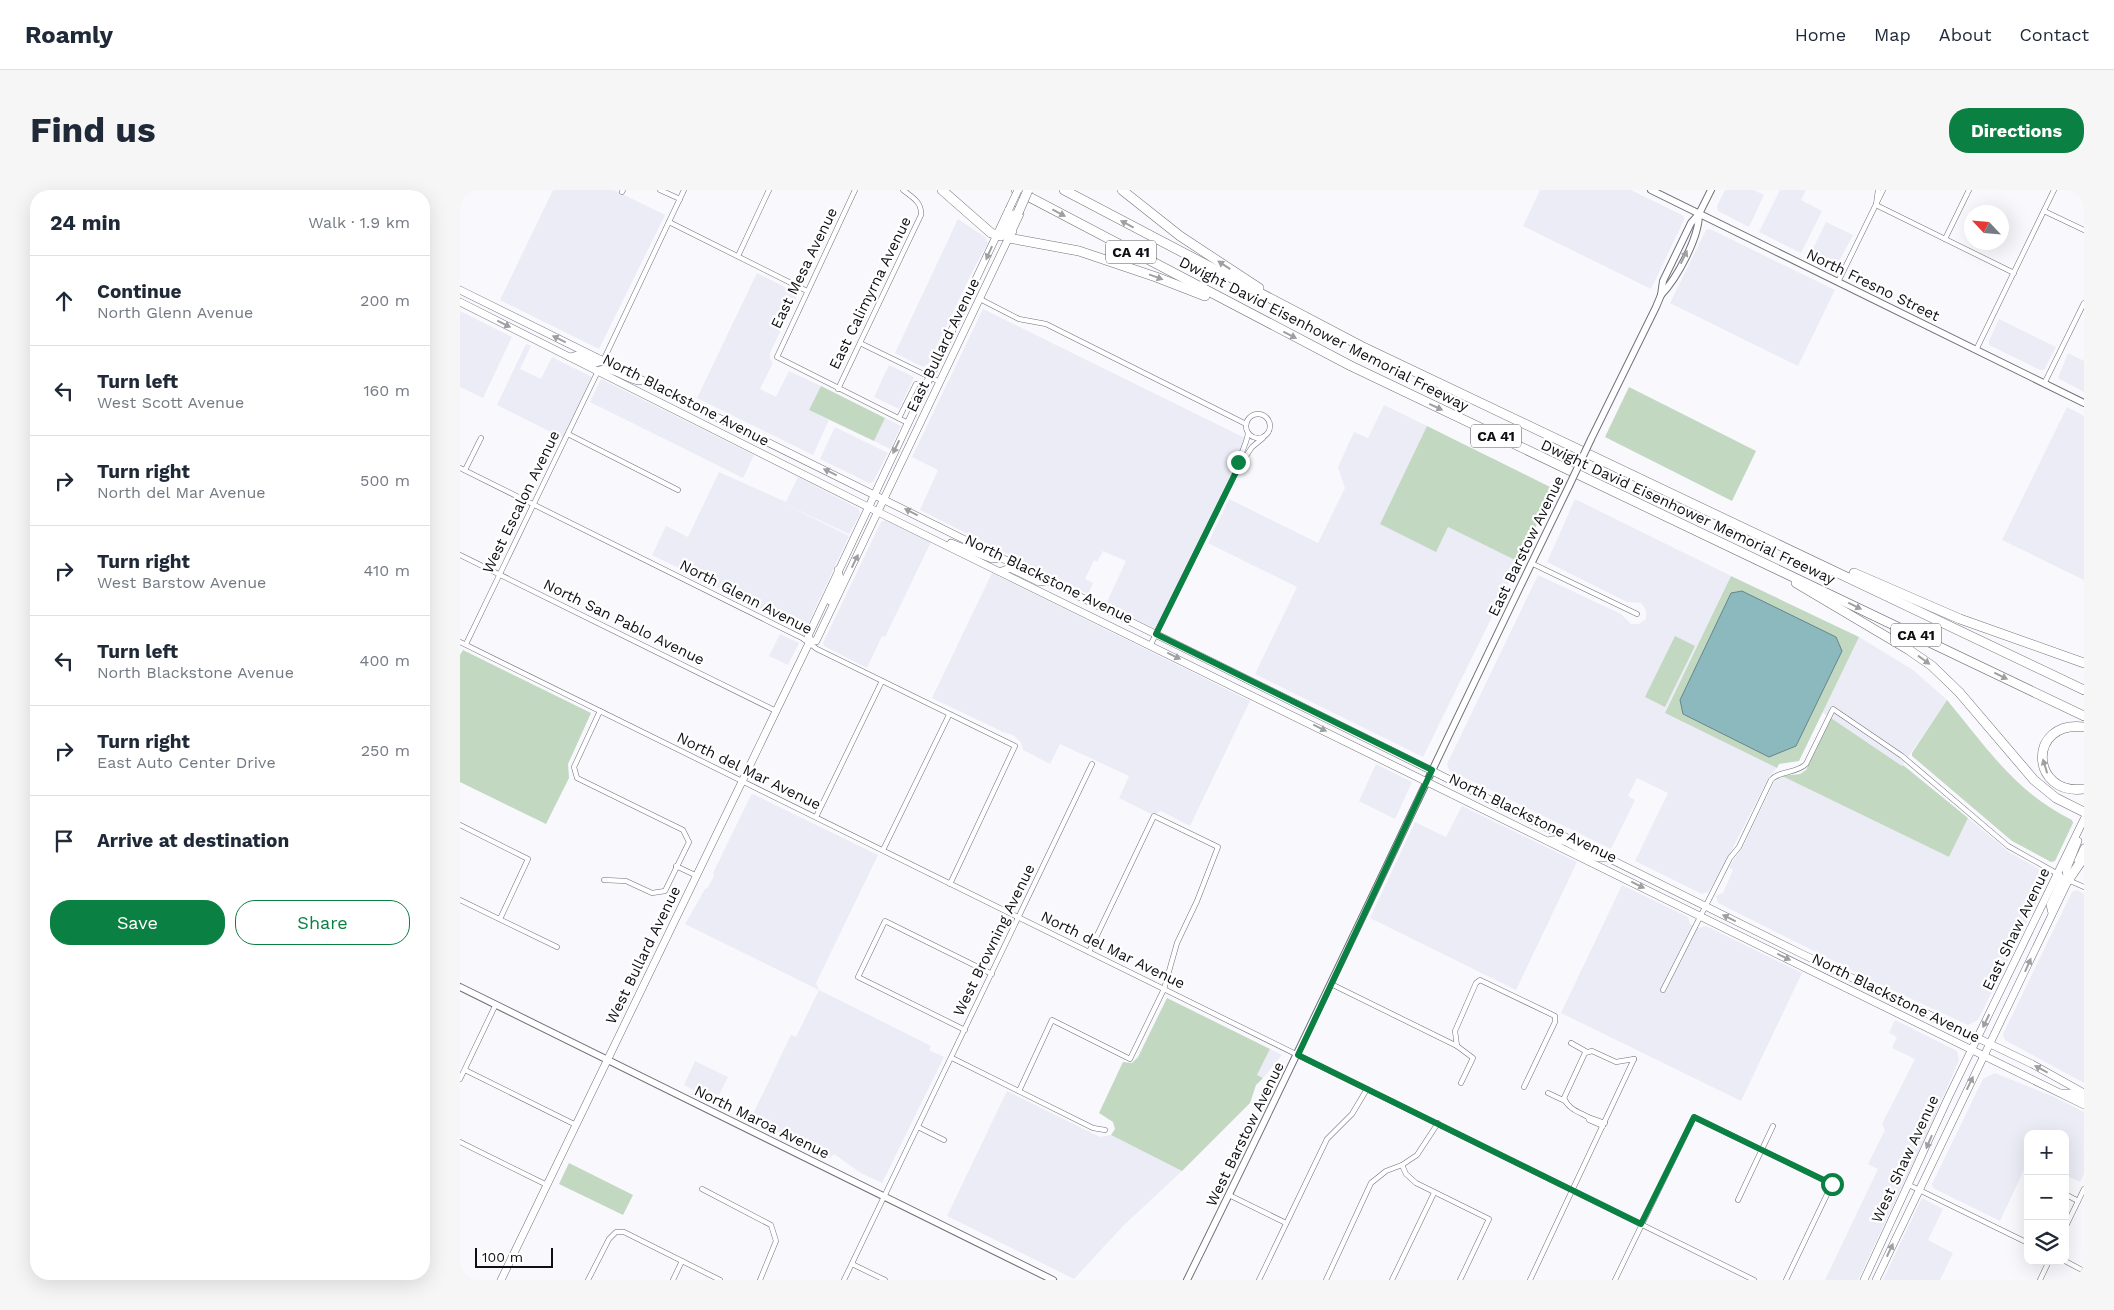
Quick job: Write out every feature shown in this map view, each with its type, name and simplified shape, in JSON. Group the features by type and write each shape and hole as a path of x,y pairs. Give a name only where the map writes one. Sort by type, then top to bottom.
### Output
{"highway":[{"path":"942,190 1008,233 1110,261 1247,313"},
{"name":"Dwight David Eisenhower Memorial Freeway","path":"1017,190 1247,313 1351,366 2084,716"},
{"path":"1008,233 1024,190"},
{"path":"1008,233 1006,228 1030,190"},
{"name":"Dwight David Eisenhower Memorial Freeway","path":"1064,190 1361,346 2084,690"},
{"path":"1122,190 1174,231 1267,293 1278,304"},
{"path":"1756,534 1960,620 2084,663"},
{"path":"1748,554 1926,661 1959,692 2034,780 2056,798 2084,812"},
{"path":"1973,636 2084,684"},
{"path":"2084,727 2069,726 2053,733 2045,744 2042,757 2044,768 2054,782 2068,788 2084,789"},
{"path":"2069,879 2084,856"}],"main road":[{"path":"1015,212 1017,190"},
{"name":"North Fresno Street","path":"1651,190 2084,403"},
{"name":"East Barstow Avenue","path":"1427,781 1661,296 1663,281 1690,223 1699,214 1711,190"},
{"name":"East Bullard Avenue","path":"878,512 980,300 1008,233"},
{"name":"East Bullard Avenue","path":"868,506 931,377 1008,233"},
{"name":"North Blackstone Avenue","path":"460,290 1705,906 1978,1038 2084,1093"},
{"name":"North Blackstone Avenue","path":"460,302 878,512 1151,644 2084,1105"},
{"path":"570,357 577,355 596,363 603,361"},
{"path":"598,371 608,369 632,380 647,382"},
{"name":"West Bullard Avenue","path":"501,1280 810,642 808,636 868,506"},
{"name":"West Bullard Avenue","path":"810,642 816,641 878,512"},
{"path":"929,537 964,547 992,560 1001,558"},
{"path":"1002,571 1006,568 1012,569 1039,582 1048,581"},
{"path":"826,620 827,607 840,578 838,570"},
{"name":"West Barstow Avenue","path":"1187,1280 1298,1055 1427,781"},
{"path":"2069,879 2066,871 2084,821"},
{"name":"East Shaw Avenue","path":"1972,1050 2084,821"},
{"path":"1548,841 1560,840 1596,857 1602,859 1606,857"},
{"name":"East Shaw Avenue","path":"1984,1056 2084,848"},
{"path":"2052,913 2050,904 2062,879 2058,874"},
{"name":"North Maroa Avenue","path":"460,987 1053,1280"},
{"name":"West Shaw Avenue","path":"1864,1280 1972,1050"},
{"name":"West Shaw Avenue","path":"1876,1280 1984,1056"},
{"path":"2058,1092 2070,1092 2084,1100"}],"street":[{"path":"660,190 680,199"},
{"path":"603,361 684,190"},
{"path":"738,256 769,190"},
{"name":"East Mesa Avenue","path":"838,388 777,356 855,190"},
{"name":"East Calimyrna Avenue","path":"838,388 921,215 922,208 903,190"},
{"path":"1876,205 1878,190"},
{"path":"1838,282 1883,190"},
{"path":"1945,239 1968,190"},
{"path":"1976,350 2054,190"},
{"path":"1876,205 2014,273"},
{"path":"2044,211 2084,230"},
{"path":"669,222 807,291"},
{"path":"980,300 1020,319 1046,324 1246,424"},
{"path":"2044,384 2084,303"},
{"path":"860,343 940,382"},
{"name":"West Escalon Avenue","path":"466,644 598,371"},
{"path":"900,418 916,384"},
{"path":"838,388 908,423"},
{"path":"1151,644 1238,468 1252,447 1268,434 1271,427 1266,416 1255,414 1249,418 1246,424 1248,433 1246,446 1238,462 1238,468"},
{"path":"1248,433 1254,438 1263,438"},
{"path":"568,434 678,490"},
{"name":"North Glenn Avenue","path":"481,438 462,469 810,642 949,715 1015,746 950,884"},
{"name":"North San Pablo Avenue","path":"460,555 776,711"},
{"path":"1531,563 1637,614"},
{"name":"North del Mar Avenue","path":"460,642 1754,1280"},
{"path":"816,817 882,681"},
{"path":"1663,990 1730,858 1739,847 1771,780 1776,775 1800,768 1806,764 1832,709 1902,756 2008,846 2058,874"},
{"path":"600,712 574,767 577,778 682,830 688,838 689,846 676,866 669,887 659,893 652,893 626,881 604,880"},
{"path":"883,850 949,715"},
{"name":"West Browning Avenue","path":"844,1280 1092,764"},
{"path":"1019,1091 1052,1020 1130,1058 1164,989 1177,943 1197,901 1218,847 1154,816 1089,952"},
{"path":"460,825 528,859 500,919"},
{"path":"676,866 697,876"},
{"path":"2069,879 2084,888"},
{"path":"460,900 557,947"},
{"path":"965,1030 858,977 885,921 992,974"},
{"path":"1457,1046 1455,1031 1476,983 1480,980 1553,1014 1556,1019 1555,1022 1524,1087"},
{"path":"1331,984 1457,1046 1473,1058 1461,1083"},
{"path":"460,1079 496,1004"},
{"path":"1530,1280 1634,1058 1616,1062 1592,1051 1587,1052 1572,1043"},
{"path":"1565,1101 1566,1092 1582,1057 1587,1052"},
{"path":"952,1058 1092,1128 1105,1130"},
{"path":"465,1070 576,1125"},
{"path":"1259,1280 1327,1139 1352,1114 1367,1089"},
{"path":"1548,1093 1565,1101 1574,1110 1604,1124"},
{"path":"1615,1280 1694,1117 1832,1184 1786,1280"},
{"path":"1326,1280 1371,1183 1386,1171 1416,1155 1438,1123"},
{"path":"1738,1200 1773,1126"},
{"path":"918,1128 944,1140"},
{"path":"460,1142 547,1185"},
{"path":"1402,1164 1406,1174 1416,1183 1489,1219 1460,1280"},
{"path":"1909,1185 2024,1241"},
{"path":"2069,1220 2084,1188"},
{"path":"702,1189 766,1221 775,1231 774,1251 760,1280"},
{"path":"1392,1280 1434,1193"},
{"path":"1229,1195 1286,1223"},
{"path":"2069,1196 2078,1201"},
{"path":"588,1280 609,1238 616,1232 624,1232 720,1280"},
{"path":"673,1280 682,1261"},
{"path":"2069,1263 2084,1271"},
{"path":"852,1264 886,1280"},
{"path":"2040,1280 2047,1265"}],"shaded area":[{"path":"553,190 614,190 665,215 599,349 500,300"},
{"path":"1540,190 1631,190 1684,216 1684,220 1651,289 1523,226"},
{"path":"1725,190 1754,190 1764,195 1749,227 1718,211 1717,206"},
{"path":"1780,190 1806,190 1801,200 1822,211 1801,253 1759,232"},
{"path":"958,219 985,237 988,243 928,364 923,367 895,353"},
{"path":"1826,222 1853,235 1835,269 1809,257"},
{"path":"1710,229 1835,290 1798,366 1670,303 1706,230"},
{"path":"757,273 798,294 770,353 770,359 773,363 760,389 776,397 789,371 821,386 809,410 829,420 813,455 697,398"},
{"path":"983,309 1249,440 1157,630 1106,604 1126,561 1103,551 1097,562 1094,560 1085,579 1093,583 1088,594 920,510 938,470 912,457"},
{"path":"460,311 512,337 483,398 460,387"},
{"path":"1999,319 2056,347 2044,370 2040,370 1989,345"},
{"path":"526,344 531,346 520,369 541,379 552,357 592,377 563,438 497,405"},
{"path":"2068,353 2084,361 2084,392 2058,378"},
{"path":"889,365 914,377 899,409 874,397"},
{"path":"601,379 754,455 743,478 590,402"},
{"path":"1384,405 1427,426 1380,524 1448,527 1519,562 1423,757 1255,674 1297,587 1208,543 1229,499 1318,543 1345,488 1338,467 1354,432 1368,438"},
{"path":"2067,407 2084,416 2084,580 2002,540"},
{"path":"885,418 901,426 890,449 874,441"},
{"path":"835,427 888,453 873,482 869,483 820,459"},
{"path":"719,472 786,502 798,477 859,509 860,514 849,534 785,504 849,536 806,628 803,629 652,555 666,526 688,537"},
{"path":"1575,499 1731,576 1665,713 1777,768 1769,777 1718,877 1708,892 1702,894 1635,861 1668,793 1637,778 1628,796 1635,800 1611,849 1449,770 1447,764 1538,575 1621,614 1631,624 1639,624 1646,619 1646,610 1641,603 1627,602 1547,562"},
{"path":"886,520 931,542 885,637 882,636 867,668 824,646 823,643 881,522"},
{"path":"992,573 1250,701 1190,826 1161,811 1153,815 1119,798 1129,776 1060,744 1050,764 1023,750 1021,742 1013,735 932,698"},
{"path":"780,634 799,643 788,665 769,656"},
{"path":"1859,637 1913,670 1947,700 1902,766 1822,712"},
{"path":"1376,764 1412,782 1395,819 1359,801"},
{"path":"1782,776 1949,857 1968,818 2009,852 2046,873 2047,877 2036,903 1978,1020 1968,1025 1890,989 1718,903 1716,896 1723,893 1733,870 1729,867 1743,847 1774,782"},
{"path":"753,794 878,855 816,983 819,990 685,924 714,876 713,873"},
{"path":"1462,806 1577,862 1516,990 1370,918 1415,822 1446,837"},
{"path":"1622,885 1688,917 1690,924 1699,928 1706,926 1802,973 1741,1101 1561,1013"},
{"path":"2077,890 2084,894 2084,1083 2005,1040 2003,1034 2072,892"},
{"path":"819,990 931,1046 929,1050 944,1057 882,1183 859,1172 834,1154 830,1158 751,1118 791,1035 796,1037"},
{"path":"1895,1020 1957,1051 1959,1060 1926,1136 1858,1280 1825,1280 1878,1169 1868,1164 1885,1130 1882,1124 1915,1059 1892,1048 1897,1037 1889,1033"},
{"path":"1270,1049 1282,1055 1263,1078 1257,1075"},
{"path":"695,1061 728,1077 716,1101 684,1085"},
{"path":"1995,1073 2052,1096 2084,1112 2084,1174 2080,1182 2069,1177 2069,1130 2024,1130 2024,1170 2000,1221 1933,1188 1932,1184 1983,1079"},
{"path":"1007,1091 1100,1137 1111,1135 1182,1171 1123,1226 1074,1279 947,1216"},
{"path":"1922,1198 1943,1209 1928,1240 1953,1253 1940,1280 1883,1280"}],"green space":[{"path":"821,386 885,418 874,441 809,410"},
{"path":"1629,387 1756,451 1732,501 1605,437"},
{"path":"1427,426 1554,489 1519,562 1448,527 1436,552 1380,524"},
{"path":"1731,576 1859,637 1799,761 1779,764 1777,768 1665,713"},
{"path":"1675,636 1695,646 1665,707 1645,697"},
{"path":"463,650 591,713 568,764 569,778 546,824 460,782 460,655"},
{"path":"1947,700 1989,752 2018,783 2052,809 2072,820 2073,823 2055,861 2051,862 2012,841 1912,756 1912,753"},
{"path":"1831,718 1903,765 1968,818 1949,857 1782,776 1800,774 1806,770"},
{"path":"1167,998 1270,1049 1257,1075 1263,1078 1256,1085 1250,1103 1182,1171 1111,1135 1115,1129 1113,1122 1099,1113 1123,1062 1132,1063 1138,1057"},
{"path":"569,1163 633,1195 623,1215 559,1184"}],"water":[{"path":"1742,591 1836,637 1842,651 1796,746 1769,757 1683,714 1680,700 1731,593"}],"route":[{"path":"1238,462 1238,468 1156,634 1432,770 1298,1055 1641,1224 1694,1117 1832,1184"}]}
